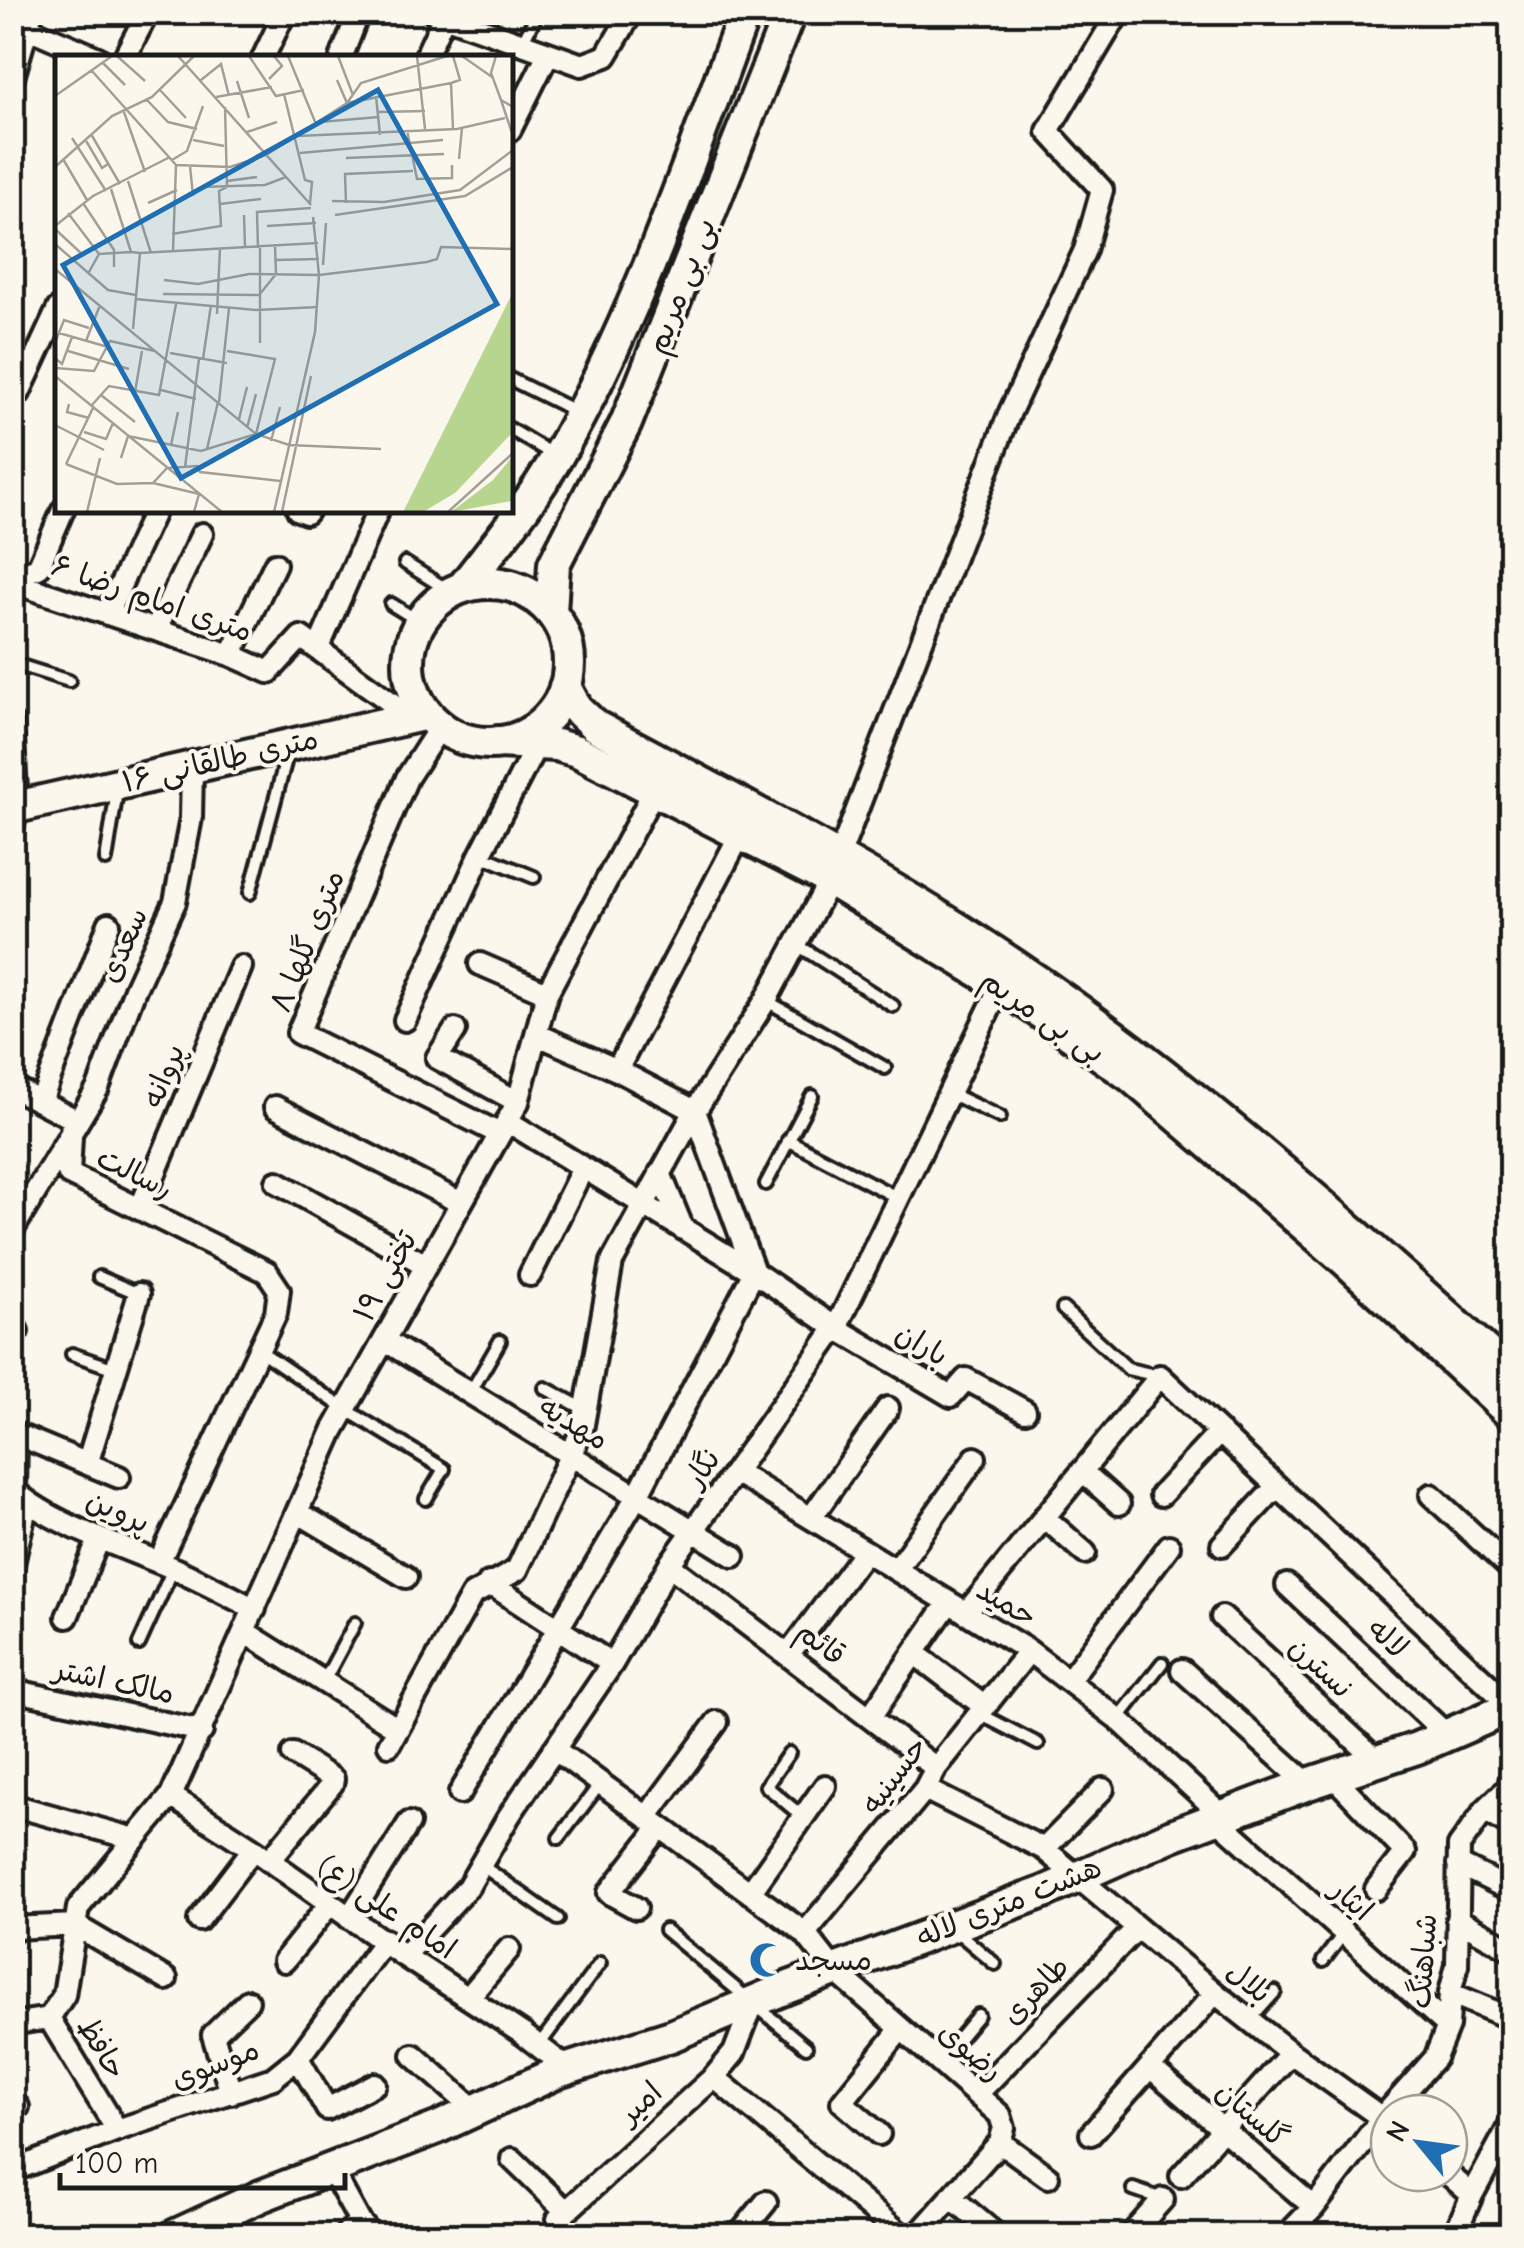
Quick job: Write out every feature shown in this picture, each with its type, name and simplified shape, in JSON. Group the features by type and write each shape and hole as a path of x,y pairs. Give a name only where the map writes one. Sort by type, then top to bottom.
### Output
{"street":[{"path":"126,55 148,12"},
{"path":"264,55 285,12"},
{"path":"342,55 359,12"},
{"path":"426,55 441,14 582,66 606,56 632,12"},
{"name":"بی بی مریم","path":"457,590 558,457 580,414 631,306 745,12"},
{"name":"بی بی مریم","path":"551,612 554,564 640,390 720,180 790,12"},
{"path":"245,1632 323,1682 393,1737 472,1595 517,1570 582,1430 612,1262 695,1111 766,1000 835,868 1010,412 1085,250 1102,190 1048,131 1119,12"},
{"path":"12,81 30,20 93,55"},
{"path":"512,126 548,54"},
{"path":"12,399 19,392 55,315"},
{"path":"12,580 38,568 62,512"},
{"path":"108,614 153,512"},
{"path":"377,512 318,650 426,719 468,740 498,742 540,725 555,708 565,687 569,661 564,636 551,612 518,588 494,583 457,590 434,605 420,622 411,645 409,669 426,719"},
{"path":"156,629 202,534"},
{"path":"231,655 274,564"},
{"name":"۶ متری امام رضا","path":"12,580 231,655 269,672 301,637 318,650"},
{"name":"بی بی مریم","path":"565,687 577,709 594,726 835,868 1015,966 1153,1066 1356,1233 1512,1375"},
{"name":"۱۶ متری طالقانی","path":"14,815 290,742 426,719"},
{"name":"۸ متری گلها","path":"426,719 407,778 298,1033 503,1128"},
{"path":"12,723 14,815"},
{"name":"بی بی مریم","path":"498,742 578,750 740,835 835,868 1147,1089 1346,1260 1512,1415"},
{"path":"404,1020 480,855 537,744"},
{"name":"سعدی","path":"12,1231 98,1088 135,989 175,902 191,818 192,766"},
{"name":"تختی ۱۹","path":"135,1840 171,1796 345,1409 518,1102 547,993 655,789"},
{"path":"617,1070 740,835"},
{"path":"41,1102 110,924"},
{"path":"480,964 547,993"},
{"name":"پروانه","path":"140,1209 241,967"},
{"name":"نگار","path":"404,1956 468,1887 612,1664 669,1565 836,1328 1001,986"},
{"path":"454,1030 438,1058 518,1102"},
{"path":"460,1793 637,1496 754,1272 695,1111 536,1034"},
{"name":"رسالت","path":"12,1087 72,1118 69,1174 267,1272 280,1290 276,1314 258,1350"},
{"path":"275,1107 461,1204"},
{"path":"503,1128 583,1168 754,1272 836,1328"},
{"path":"530,1276 583,1168"},
{"path":"660,1173 683,1229"},
{"path":"277,1182 426,1265"},
{"path":"88,1461 139,1294"},
{"name":"باران","path":"836,1328 951,1396 966,1379 1025,1412"},
{"name":"مهدیه","path":"384,1340 734,1556"},
{"path":"166,1565 258,1350"},
{"path":"870,1717 914,1654 1044,1517 1160,1376 1512,1707"},
{"path":"811,1518 888,1408"},
{"path":"1162,1495 1220,1432"},
{"path":"12,1568 27,1503 14,1491 14,1433 119,1476"},
{"path":"896,1570 976,1458"},
{"path":"1082,1471 1119,1504"},
{"name":"حمید","path":"737,1473 1029,1651 1118,1719 1219,1817"},
{"path":"1222,1545 1277,1486"},
{"path":"1431,1495 1512,1570"},
{"name":"پروین","path":"27,1503 255,1608"},
{"path":"297,1512 406,1577"},
{"path":"1044,1517 1085,1553"},
{"path":"67,1617 100,1539"},
{"path":"1068,1680 1169,1546"},
{"path":"788,1656 865,1551"},
{"name":"قائم","path":"669,1565 936,1768"},
{"path":"489,1583 612,1664"},
{"name":"لاله","path":"1287,1586 1447,1735"},
{"name":"نسترن","path":"1222,1617 1378,1761"},
{"name":"حسینیه","path":"805,1933 925,1789 936,1768 1029,1651"},
{"path":"914,1654 982,1710"},
{"path":"1172,1666 1320,1780 1405,1852 1376,1889"},
{"name":"مالک اشتر","path":"12,1690 202,1731"},
{"name":"هشت متری لاله","path":"174,2236 568,2069 671,2036 1080,1877 1219,1817 1378,1761 1512,1707"},
{"path":"636,1908 610,1894 718,1722"},
{"name":"رضوی","path":"554,1749 805,1933 834,1970 1000,2115 1004,2128 1000,2142"},
{"path":"199,1920 332,1784 332,1779 293,1754"},
{"name":"شباهنگ","path":"1407,2093 1434,2058 1448,2026 1456,1965 1459,1846 1509,1786 1512,1774"},
{"path":"750,1892 825,1786"},
{"name":"بلال","path":"925,1789 1044,1848 1214,1993 1369,2109"},
{"path":"1044,1848 1103,1789"},
{"name":"امام علی (ع)","path":"171,1796 539,2045 568,2069"},
{"path":"12,1806 135,1840"},
{"path":"1486,1810 1512,1827"},
{"name":"ایثار","path":"1219,1817 1448,2026"},
{"path":"350,1918 409,1823"},
{"name":"حافظ","path":"117,2130 49,2018 64,1995 78,1908 135,1840"},
{"path":"1458,1864 1512,1891"},
{"path":"284,1961 329,1905"},
{"path":"1457,1920 1512,1950"},
{"path":"12,1928 75,1925 166,1979"},
{"name":"طاهری","path":"977,2094 1138,1928"},
{"name":"موسوی","path":"12,2170 273,2078 298,2058 384,1940"},
{"path":"468,1998 509,1949"},
{"path":"1091,2134 1214,1993"},
{"path":"1450,1993 1512,2019"},
{"name":"امیر","path":"566,2211 714,2077 734,2053 754,2001"},
{"path":"231,2093 213,2034 248,2002"},
{"path":"12,2024 49,2018"},
{"path":"880,2134 842,2102 900,2030"},
{"path":"1181,2176 1291,2053"},
{"path":"412,2055 474,2110"},
{"path":"298,2058 327,2109 375,2084"},
{"name":"گلستان","path":"1151,2068 1314,2207"},
{"path":"714,2077 902,2236"},
{"path":"1454,2236 1512,2121"},
{"name":"شباهنگ","path":"1286,2236 1369,2141"},
{"path":"927,2232 951,2197 1000,2142 1048,2177"},
{"path":"512,2159 566,2211 558,2219 570,2236"},
{"path":"330,2169 359,2231"},
{"path":"951,2197 998,2236"},
{"path":"1130,2236 1163,2199"},
{"path":"738,2236 766,2202"}],"lane":[{"path":"521,44 538,12"},
{"path":"512,379 580,414"},
{"path":"512,430 558,457"},
{"path":"405,562 457,590"},
{"path":"392,604 420,622"},
{"path":"12,664 69,681"},
{"path":"250,893 290,742"},
{"path":"106,860 118,785"},
{"path":"480,855 534,877"},
{"path":"795,944 893,1006"},
{"path":"766,1000 886,1068"},
{"path":"948,1093 1000,1117"},
{"path":"766,1184 812,1096"},
{"path":"788,1140 899,1198"},
{"path":"100,1277 139,1294"},
{"path":"1063,1309 1128,1369 1160,1376"},
{"path":"470,1394 500,1341"},
{"path":"258,1350 444,1469 426,1498"},
{"path":"72,1354 116,1370"},
{"path":"545,1388 587,1410"},
{"path":"139,1644 166,1565"},
{"path":"323,1682 355,1623"},
{"path":"1118,1719 1172,1666"},
{"path":"982,1710 1038,1744"},
{"path":"789,1753 766,1786 803,1817"},
{"path":"559,1838 601,1783"},
{"path":"481,1865 558,1919"},
{"path":"950,1926 995,1964"},
{"path":"665,1930 806,2047"},
{"path":"1323,1961 1344,1932"},
{"path":"539,2045 600,1964"},
{"path":"1250,2020 1275,1992"},
{"path":"939,2062 978,2015"},
{"path":"1133,2189 1163,2199"}],"place":[{"name":"مسجد","path":"767,1960"}]}
